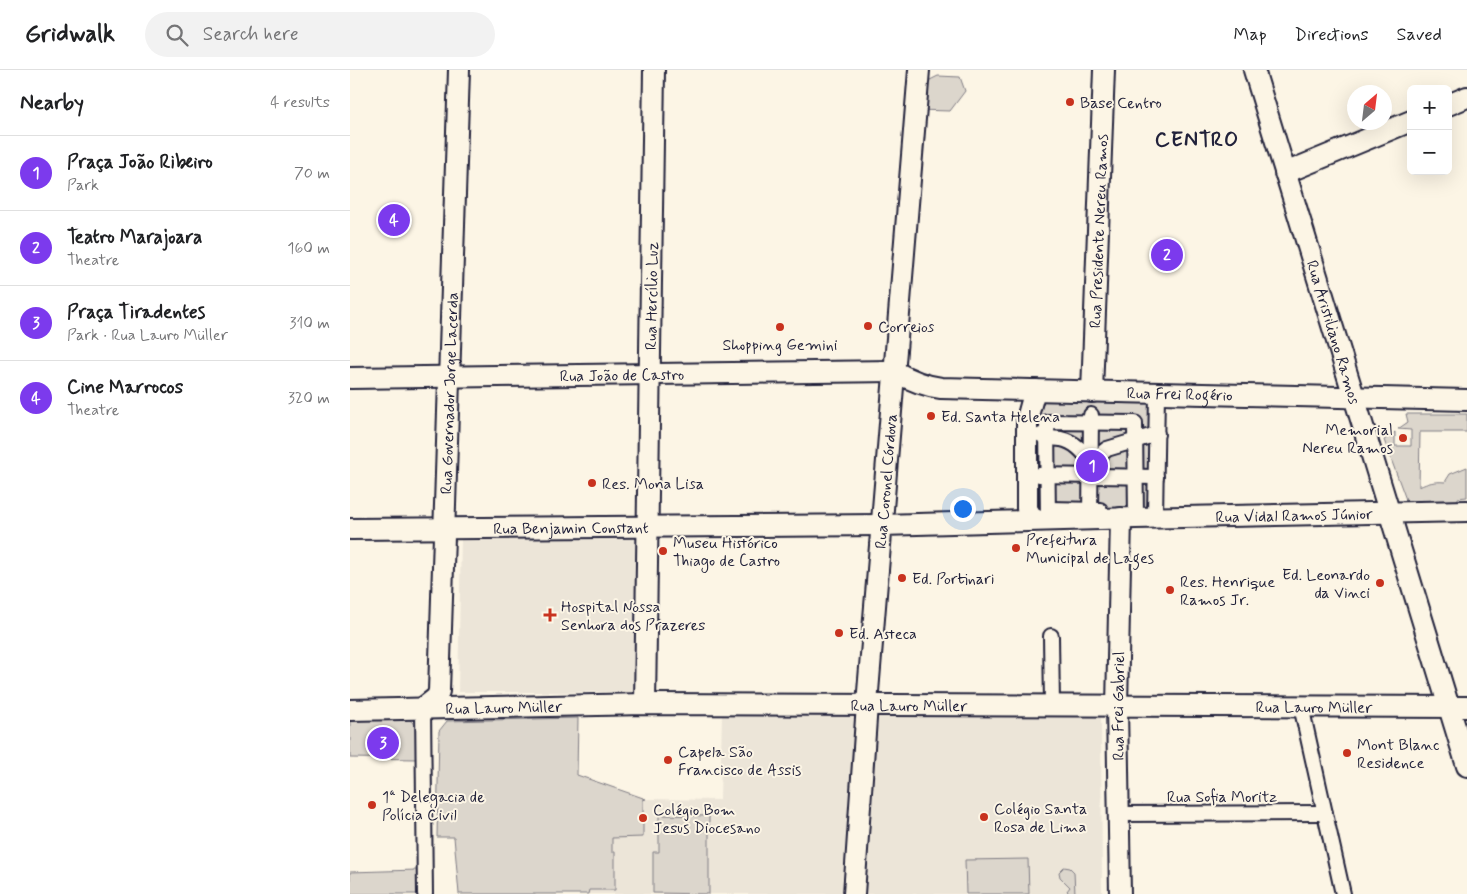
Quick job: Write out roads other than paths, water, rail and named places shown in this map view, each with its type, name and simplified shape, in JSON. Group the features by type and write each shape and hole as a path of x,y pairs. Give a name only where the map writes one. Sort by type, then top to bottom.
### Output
{"street":[{"name":"Rua Governador Jorge Lacerda","path":"423,708 437,697 439,691 458,70"},
{"name":"Rua Hercílio Luz","path":"645,704 654,70"},
{"name":"Rua Coronel Córdova","path":"854,894 867,704 919,70"},
{"name":"Rua Presidente Nereu Ramos","path":"1092,392 1104,70"},
{"name":"Rua Aristiliano Ramos","path":"1254,70 1390,513 1458,707 1467,766"},
{"path":"1452,103 1467,97"},
{"path":"1286,173 1407,123"},
{"name":"Rua João de Castro","path":"350,378 894,371"},
{"name":"Rua Frei Rogério","path":"894,371 928,387 1467,400"},
{"path":"1035,390 1028,409 1026,428 1027,475 1039,514"},
{"path":"1141,514 1156,477 1158,393"},
{"path":"1039,514 1048,491 1047,418 1135,419 1136,493 1141,514"},
{"path":"1090,514 1091,418"},
{"path":"1026,428 1047,438 1060,439 1080,449 1091,469"},
{"path":"1091,469 1107,449 1157,434"},
{"path":"1027,475 1048,475 1091,469 1136,477 1156,477"},
{"path":"1039,514 1048,491"},
{"path":"1136,493 1141,514"},
{"name":"Rua Vidal Ramos Júnior","path":"1141,514 1467,511"},
{"name":"Rua Benjamin Constant","path":"350,529 882,525 1039,514 1141,514"},
{"name":"Rua Frei Gabriel","path":"1120,894 1117,706 1141,514"},
{"path":"1051,636 1052,705"},
{"name":"Rua Lauro Müller","path":"350,710 645,704 1458,707"},
{"path":"1302,706 1343,894"},
{"path":"423,708 425,894"},
{"name":"Rua Sofia Moritz","path":"1119,814 1325,813"}],"place":[{"name":"Base Centro","path":"1070,102"},
{"name":"Cine Marrocos","path":"394,220"},
{"name":"Teatro Marajoara","path":"1167,255"},
{"name":"Correios","path":"868,326"},
{"name":"Shopping Gemini","path":"780,327"},
{"name":"Ed. Santa Helena","path":"931,416"},
{"name":"Memorial Nereu Ramos","path":"1403,438"},
{"name":"Praça João Ribeiro","path":"1092,466"},
{"name":"Res. Mona Lisa","path":"592,483"},
{"name":"Prefeitura Municipal de Lages","path":"1016,548"},
{"name":"Museu Histórico Thiago de Castro","path":"663,551"},
{"name":"Ed. Portinari","path":"902,578"},
{"name":"Ed. Leonardo da Vinci","path":"1380,583"},
{"name":"Res. Henrique Ramos Jr.","path":"1170,590"},
{"name":"Hospital Nossa Senhora dos Prazeres","path":"550,615"},
{"name":"Ed. Asteca","path":"839,633"},
{"name":"Praça Tiradentes","path":"383,743"},
{"name":"Mont Blanc Residence","path":"1347,753"},
{"name":"Capela São Francisco de Assis","path":"668,760"},
{"name":"1ª Delegacia de Polícia Civil","path":"372,805"},
{"name":"Colégio Santa Rosa de Lima","path":"984,817"},
{"name":"Colégio Bom Jesus Diocesano","path":"643,818"}],"district":[{"name":"CENTRO","path":"1197,139"}]}
